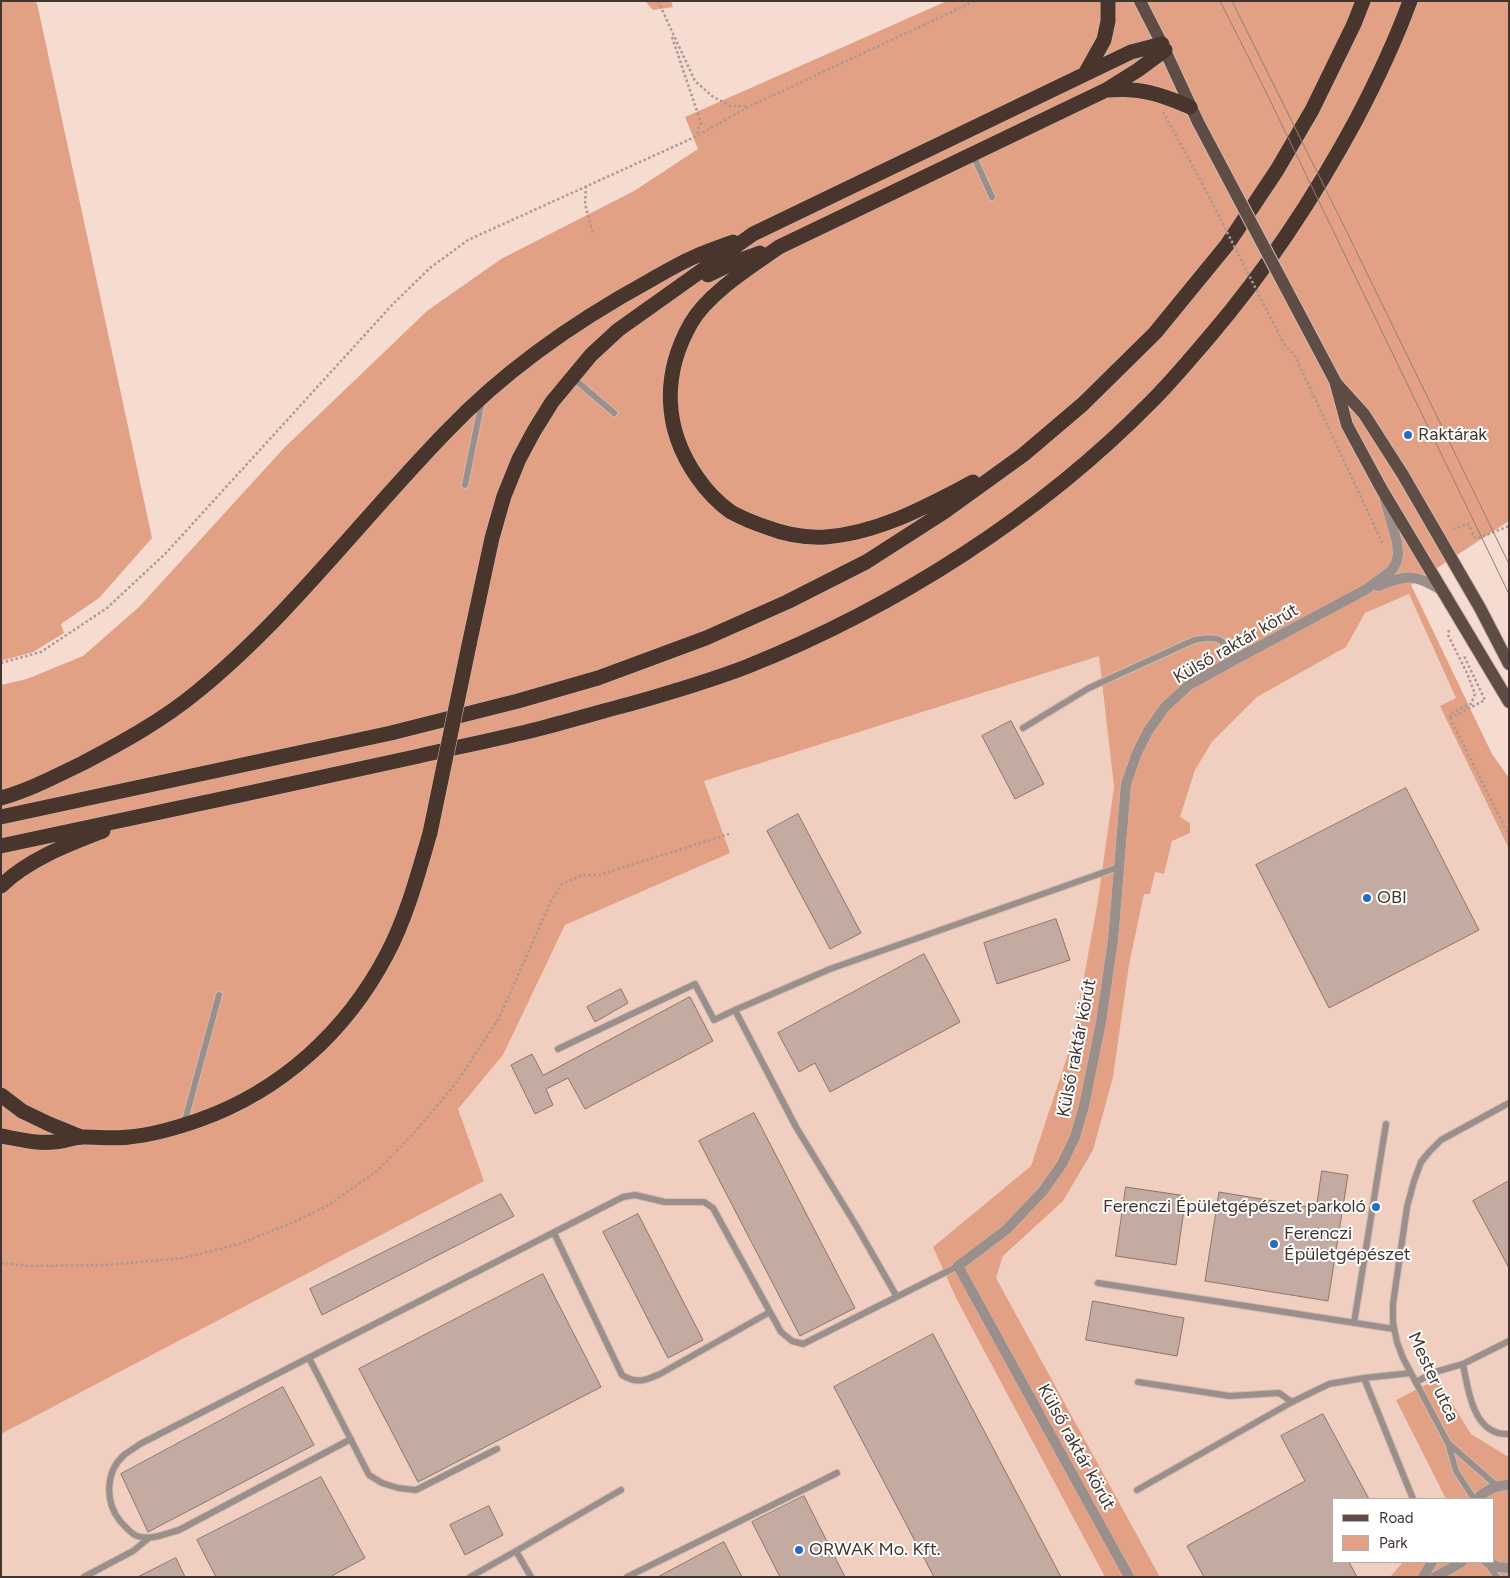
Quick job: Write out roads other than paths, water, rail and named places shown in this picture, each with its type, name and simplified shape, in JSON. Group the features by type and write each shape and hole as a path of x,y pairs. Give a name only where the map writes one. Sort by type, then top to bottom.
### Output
{"highway":[{"path":"1085,74 1104,40 1108,20 1108,1"},
{"path":"1,817 392,733 518,702 621,670 698,641 787,602 866,562 944,512 1023,455 1083,404 1148,340 1227,245 1277,170 1312,110 1354,24 1363,1"},
{"path":"1,846 537,730 673,692 744,667 805,641 862,614 920,582 998,530 1054,489 1107,444 1152,402 1218,326 1280,246 1330,169 1378,75 1410,1"},
{"path":"1,798 46,781 101,753 157,721 197,692 288,606 447,431 483,396 532,355 570,328 613,301 692,258 753,234 1131,52 1164,47"},
{"path":"668,294 735,262 779,247 1106,90 1138,70 1164,47"},
{"path":"1106,90 1144,92 1190,106"},
{"path":"1,1136 53,1142 81,1137 129,1138 154,1134 183,1126 216,1114 281,1079 311,1054 349,1013 369,986 387,954 402,922 418,875 430,833 492,538 504,496 519,459 552,402 591,355 618,330 753,234"},
{"path":"779,247 744,272 705,305 692,321 675,356 670,400 679,443 688,464 715,498 731,511 754,523 774,530 806,536 824,537 847,534 901,518 1023,455"},
{"path":"1,886 12,875 50,854 105,830 156,813"},
{"path":"1,1095 22,1111 81,1137"}],"main road":[{"path":"1140,1 1164,47 1198,122 1335,381 1347,425 1381,488 1509,702"},
{"path":"1335,381 1364,414 1403,475 1480,608 1509,664"}],"street":[{"name":"Külső raktár körút","path":"1129,1577 958,1266 1006,1230 1043,1191 1062,1164 1075,1137 1088,1088 1101,1022 1113,940 1126,784 1137,753 1148,731 1165,707 1189,686 1365,590 1391,572 1398,555 1398,542 1381,488"},
{"name":"Külső raktár körút","path":"1365,590 1406,577 1428,582 1442,591"},
{"path":"1476,1498 1497,1486 1509,1485"},
{"path":"1423,1577 1431,1563"},
{"path":"1435,1577 1460,1563"},
{"path":"1489,1563 1498,1567 1509,1568"}],"lane":[{"path":"972,154 992,197"},
{"path":"572,377 614,413"},
{"path":"465,485 483,396"},
{"path":"1023,728 1088,688 1194,640 1210,637 1217,638 1224,642 1236,659"},
{"path":"558,1049 694,984 714,1020 830,969 1119,867"},
{"path":"183,1126 219,995"},
{"path":"735,1010 796,1127 897,1297"},
{"name":"Mester utca","path":"1448,1443 1403,1358 1394,1329 1392,1304 1408,1207 1421,1162 1430,1151 1441,1140 1509,1103"},
{"path":"1354,1323 1386,1124"},
{"path":"149,1538 137,1536 126,1528 118,1519 110,1504 109,1488 111,1474 116,1464 140,1444 623,1197 635,1195 665,1202 704,1202 713,1208 781,1332 792,1341 803,1344 958,1266"},
{"path":"554,1233 622,1375 632,1381 646,1380 660,1374 770,1312"},
{"path":"1098,1283 1394,1329"},
{"path":"1416,1382 1435,1372 1462,1364 1509,1341"},
{"path":"309,1358 369,1475 382,1483 398,1488 416,1490 497,1449"},
{"path":"1462,1364 1469,1397 1475,1413 1490,1429 1500,1434 1509,1434"},
{"path":"1137,1490 1292,1402 1329,1384 1411,1373"},
{"path":"1364,1378 1413,1498"},
{"path":"1138,1382 1230,1396 1279,1394 1292,1402"},
{"path":"84,1577 133,1551 149,1538 179,1530 350,1439"},
{"path":"1448,1443 1497,1486"},
{"path":"1448,1443 1456,1471 1474,1498"},
{"path":"627,1577 837,1473"},
{"path":"470,1577 621,1490"},
{"path":"516,1551 530,1577"},
{"path":"1488,1563 1497,1577"}],"tram line":[{"path":"1220,1 1509,594"},
{"path":"1232,1 1509,564"}],"place":[{"name":"Raktárak","path":"1408,435"},
{"name":"OBI","path":"1367,898"},
{"name":"Ferenczi Épületgépészet parkoló","path":"1376,1207"},
{"name":"Ferenczi Épületgépészet","path":"1274,1244"},
{"name":"ORWAK Mo. Kft.","path":"799,1550"}]}
